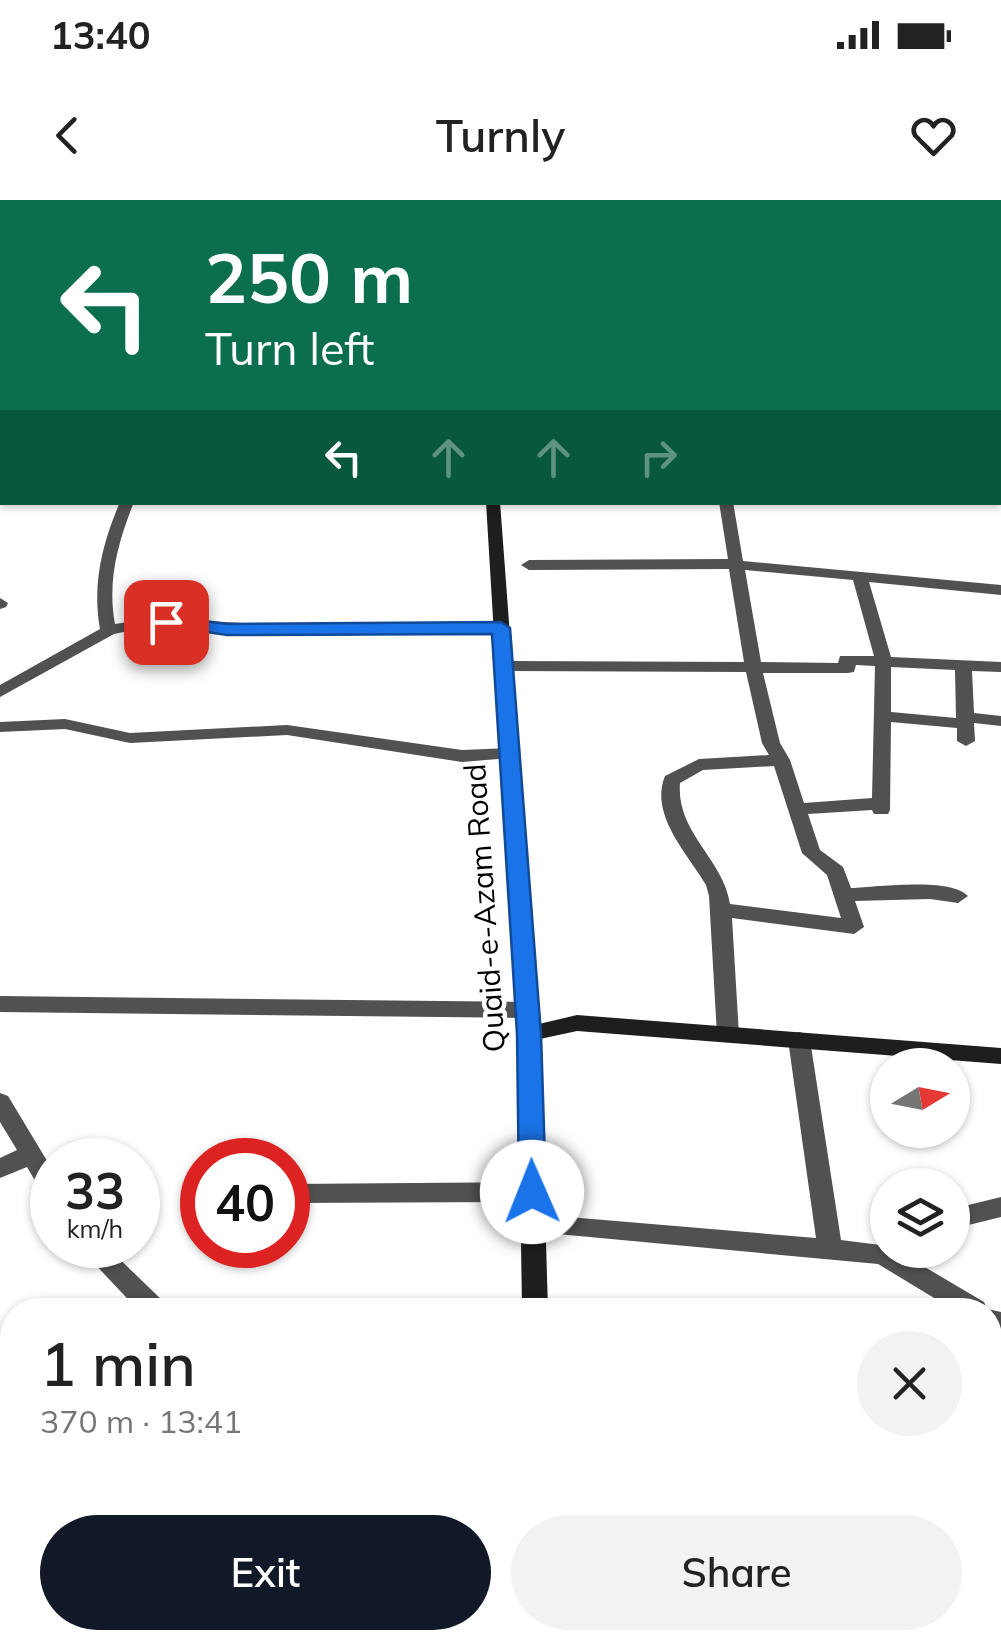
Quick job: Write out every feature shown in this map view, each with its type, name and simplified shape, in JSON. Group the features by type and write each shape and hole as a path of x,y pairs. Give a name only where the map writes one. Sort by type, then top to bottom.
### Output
{"street":[{"path":"108,631 102,589 110,541 126,505"},
{"name":"Quaid-e-Azam Road","path":"493,505 529,1034 535,1298"},
{"path":"720,910 854,928 836,872 812,853 781,760 771,743 753,667 727,505"},
{"path":"530,565 738,564 1001,590"},
{"path":"797,809 881,807 883,659 859,575"},
{"path":"0,692 128,623 166,622 227,629 501,628"},
{"path":"504,666 848,668 846,660 883,659 1001,667"},
{"path":"963,663 966,727"},
{"path":"882,716 966,727 1001,721"},
{"path":"0,727 64,724 130,738 287,730 462,756 510,753"},
{"path":"728,1035 718,889 686,841 667,801 670,780 698,764 781,760"},
{"path":"843,894 930,892 958,896"},
{"path":"0,1004 527,1010"},
{"path":"529,1034 576,1023 1001,1056"},
{"path":"799,1040 830,1250"},
{"path":"0,1102 30,1152"},
{"path":"0,1169 30,1154"},
{"path":"310,1194 532,1192"},
{"path":"970,1215 1001,1207"},
{"path":"533,1224 870,1251"},
{"path":"112,1268 143,1298"},
{"path":"911,1268 957,1298"}],"route":[{"path":"166,622 227,629 501,628 529,1034 532,1192"}]}
